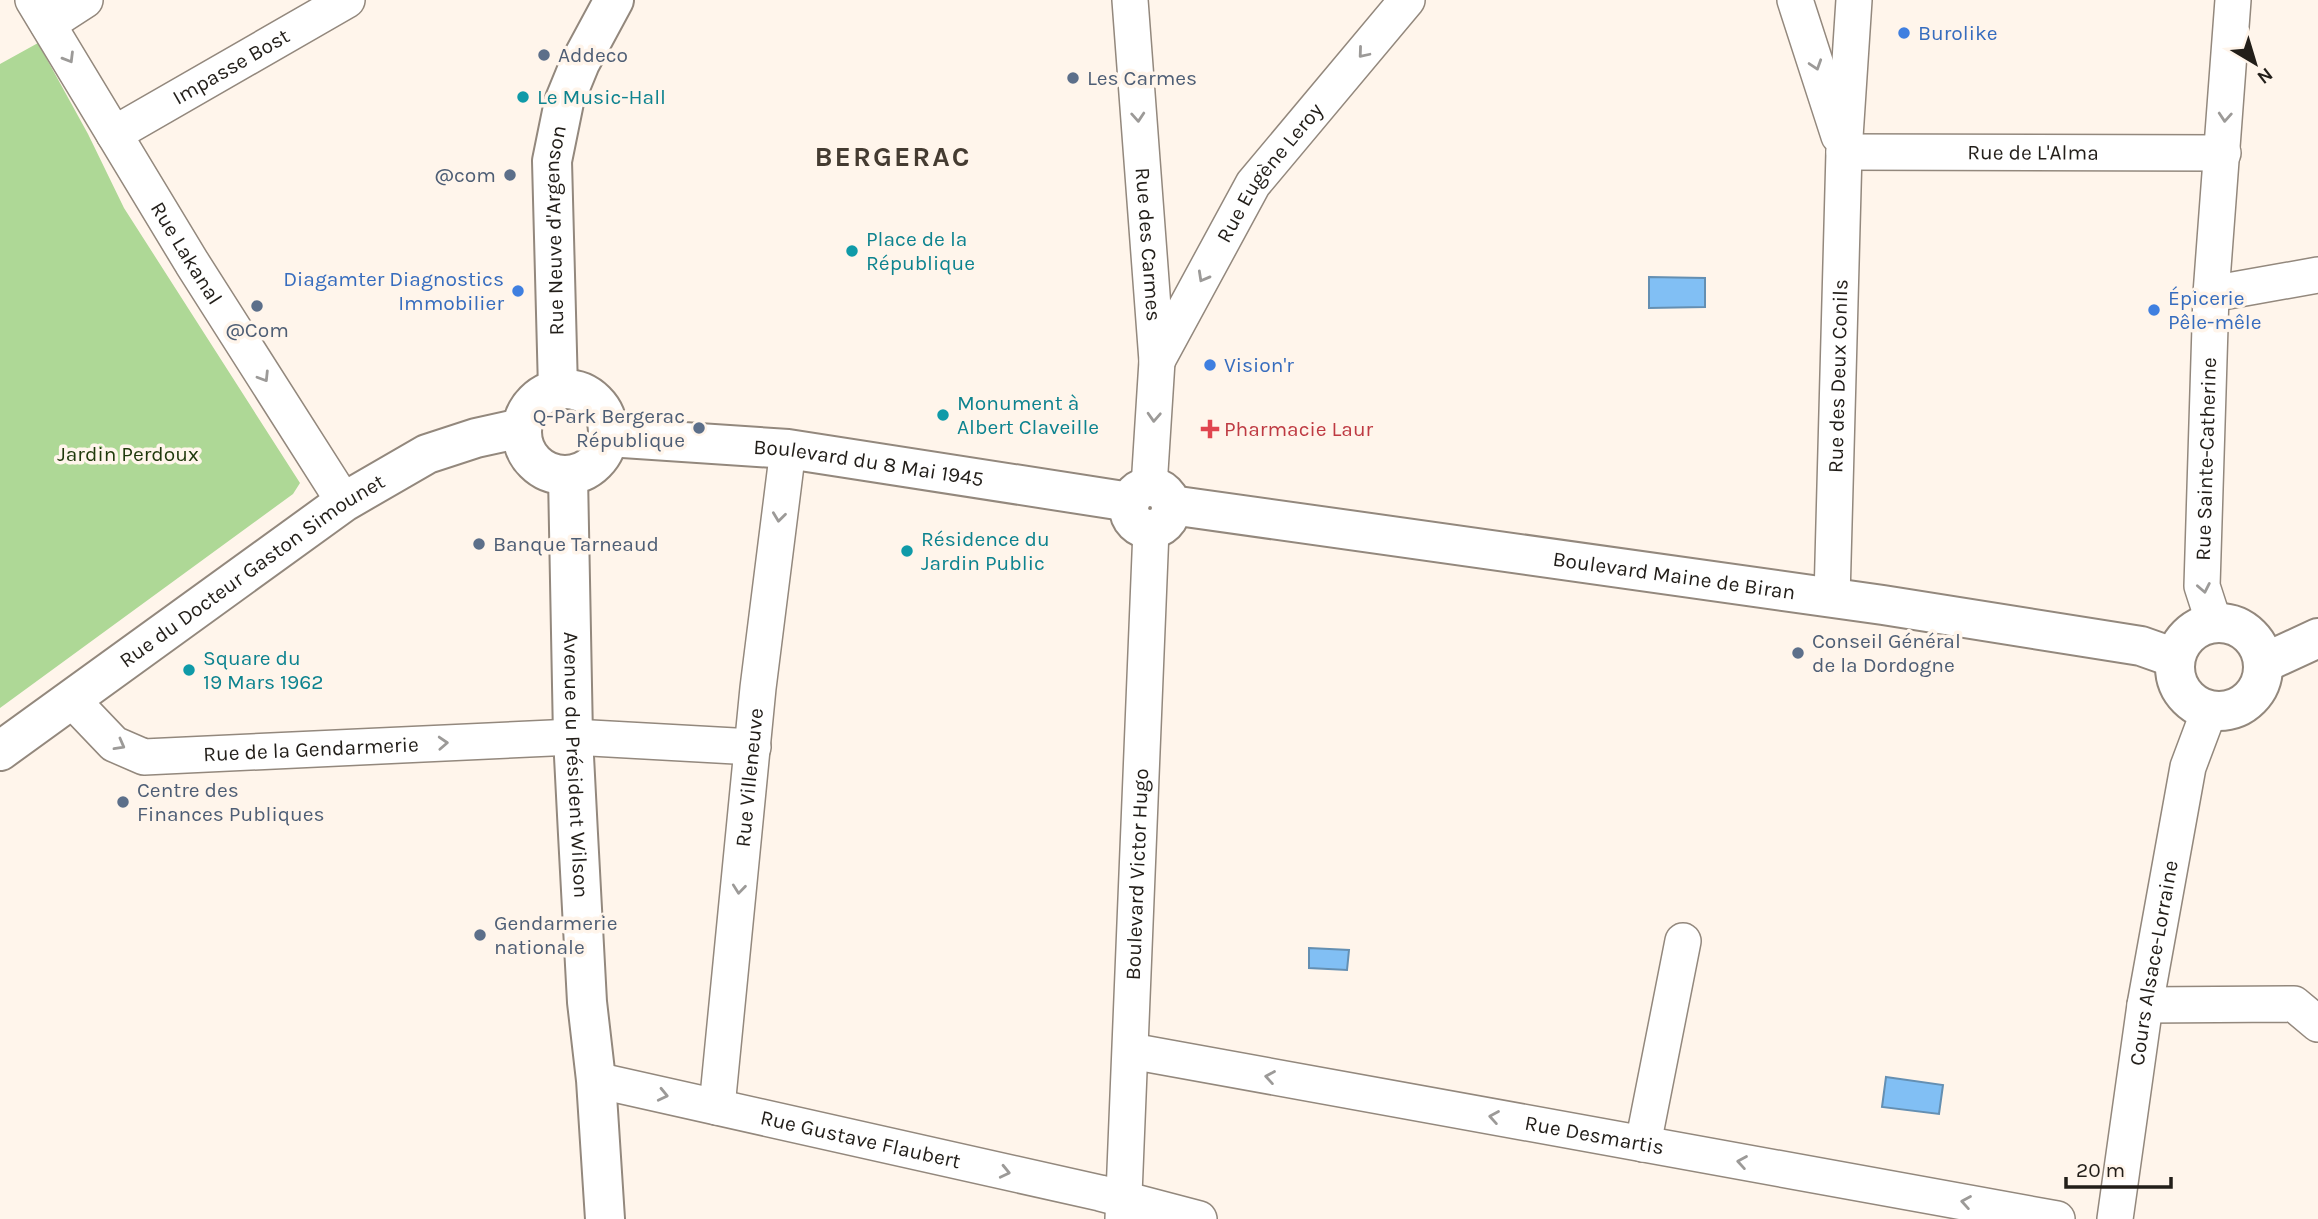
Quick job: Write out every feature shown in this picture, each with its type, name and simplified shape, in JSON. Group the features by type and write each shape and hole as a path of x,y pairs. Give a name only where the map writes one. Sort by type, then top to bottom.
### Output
{"main road":[{"name":"Rue Neuve d'Argenson","path":"558,389 552,161 564,102 580,63 614,0"},
{"path":"558,389 571,389 595,400 608,424 604,451 595,463 583,472 568,476 544,471 533,463 522,440 521,428 525,414 533,402 544,393 558,389"},
{"name":"Rue du Docteur Gaston Simounet","path":"0,751 344,502 427,454 521,428"},
{"name":"Boulevard du 8 Mai 1945","path":"608,437 788,449 1150,506"},
{"name":"Avenue du Président Wilson","path":"568,476 573,737 586,989 596,1080 605,1219"},
{"name":"Boulevard Maine de Biran","path":"1150,506 1832,598 2141,646 2175,658"},
{"path":"2214,623 2241,628 2260,649 2264,663 2263,677 2248,701 2223,712 2196,707 2185,697 2174,672 2180,645 2189,634 2214,623"},
{"path":"2264,663 2318,638"}],"street":[{"path":"41,12 85,0"},
{"name":"Impasse Bost","path":"114,134 347,0"},
{"name":"Rue des Carmes","path":"1130,0 1157,361 1150,506"},
{"name":"Rue Eugène Leroy","path":"1157,361 1253,184 1406,0"},
{"path":"1795,0 1844,152"},
{"name":"Rue des Deux Conils","path":"1832,598 1844,152 1854,0"},
{"name":"Rue Sainte-Catherine","path":"2214,623 2202,586 2211,294 2233,0"},
{"name":"Rue Lakanal","path":"41,12 191,263 344,502"},
{"name":"Rue de L'Alma","path":"1844,152 2223,153"},
{"path":"2211,294 2318,275"},
{"name":"Rue Villeneuve","path":"717,1107 752,747 788,449"},
{"name":"Boulevard Victor Hugo","path":"1123,1209 1150,506"},
{"name":"Rue de la Gendarmerie","path":"71,699 114,744 144,757 573,737 752,747"},
{"name":"Cours Alsace-Lorraine","path":"2115,1219 2145,1005 2188,767 2209,711"},
{"path":"1643,1144 1683,941"},
{"path":"2145,1005 2294,1004 2318,1024"},
{"name":"Rue Desmartis","path":"1131,1051 2057,1219"},
{"name":"Rue Gustave Flaubert","path":"596,1080 717,1107 1123,1209 1199,1219"}],"green space":[{"name":"Jardin Perdoux","path":"38,43 88,134 124,208 300,483 293,494 0,708 0,64"}],"water":[{"path":"1649,277 1705,278 1705,307 1649,308"},
{"path":"1309,948 1349,950 1347,970 1309,968"},
{"path":"1886,1077 1943,1085 1939,1114 1882,1107"}],"place":[{"name":"Burolike","path":"1904,33"},
{"name":"Addeco","path":"544,55"},
{"name":"Les Carmes","path":"1073,78"},
{"name":"Le Music-Hall","path":"523,97"},
{"name":"@com","path":"510,175"},
{"name":"Place de la République","path":"852,251"},
{"name":"Diagamter Diagnostics Immobilier","path":"518,291"},
{"name":"@Com","path":"257,306"},
{"name":"Épicerie Pêle-mêle","path":"2154,310"},
{"name":"Vision'r","path":"1210,365"},
{"name":"Monument à Albert Claveille","path":"943,415"},
{"name":"Q-Park Bergerac République","path":"699,428"},
{"name":"Pharmacie Laur","path":"1210,429"},
{"name":"Banque Tarneaud","path":"479,544"},
{"name":"Résidence du Jardin Public","path":"907,551"},
{"name":"Conseil Général de la Dordogne","path":"1798,653"},
{"name":"Square du 19 Mars 1962","path":"189,670"},
{"name":"Centre des Finances Publiques","path":"123,802"},
{"name":"Gendarmerie nationale","path":"480,935"}],"district":[{"name":"BERGERAC","path":"893,156"}]}
